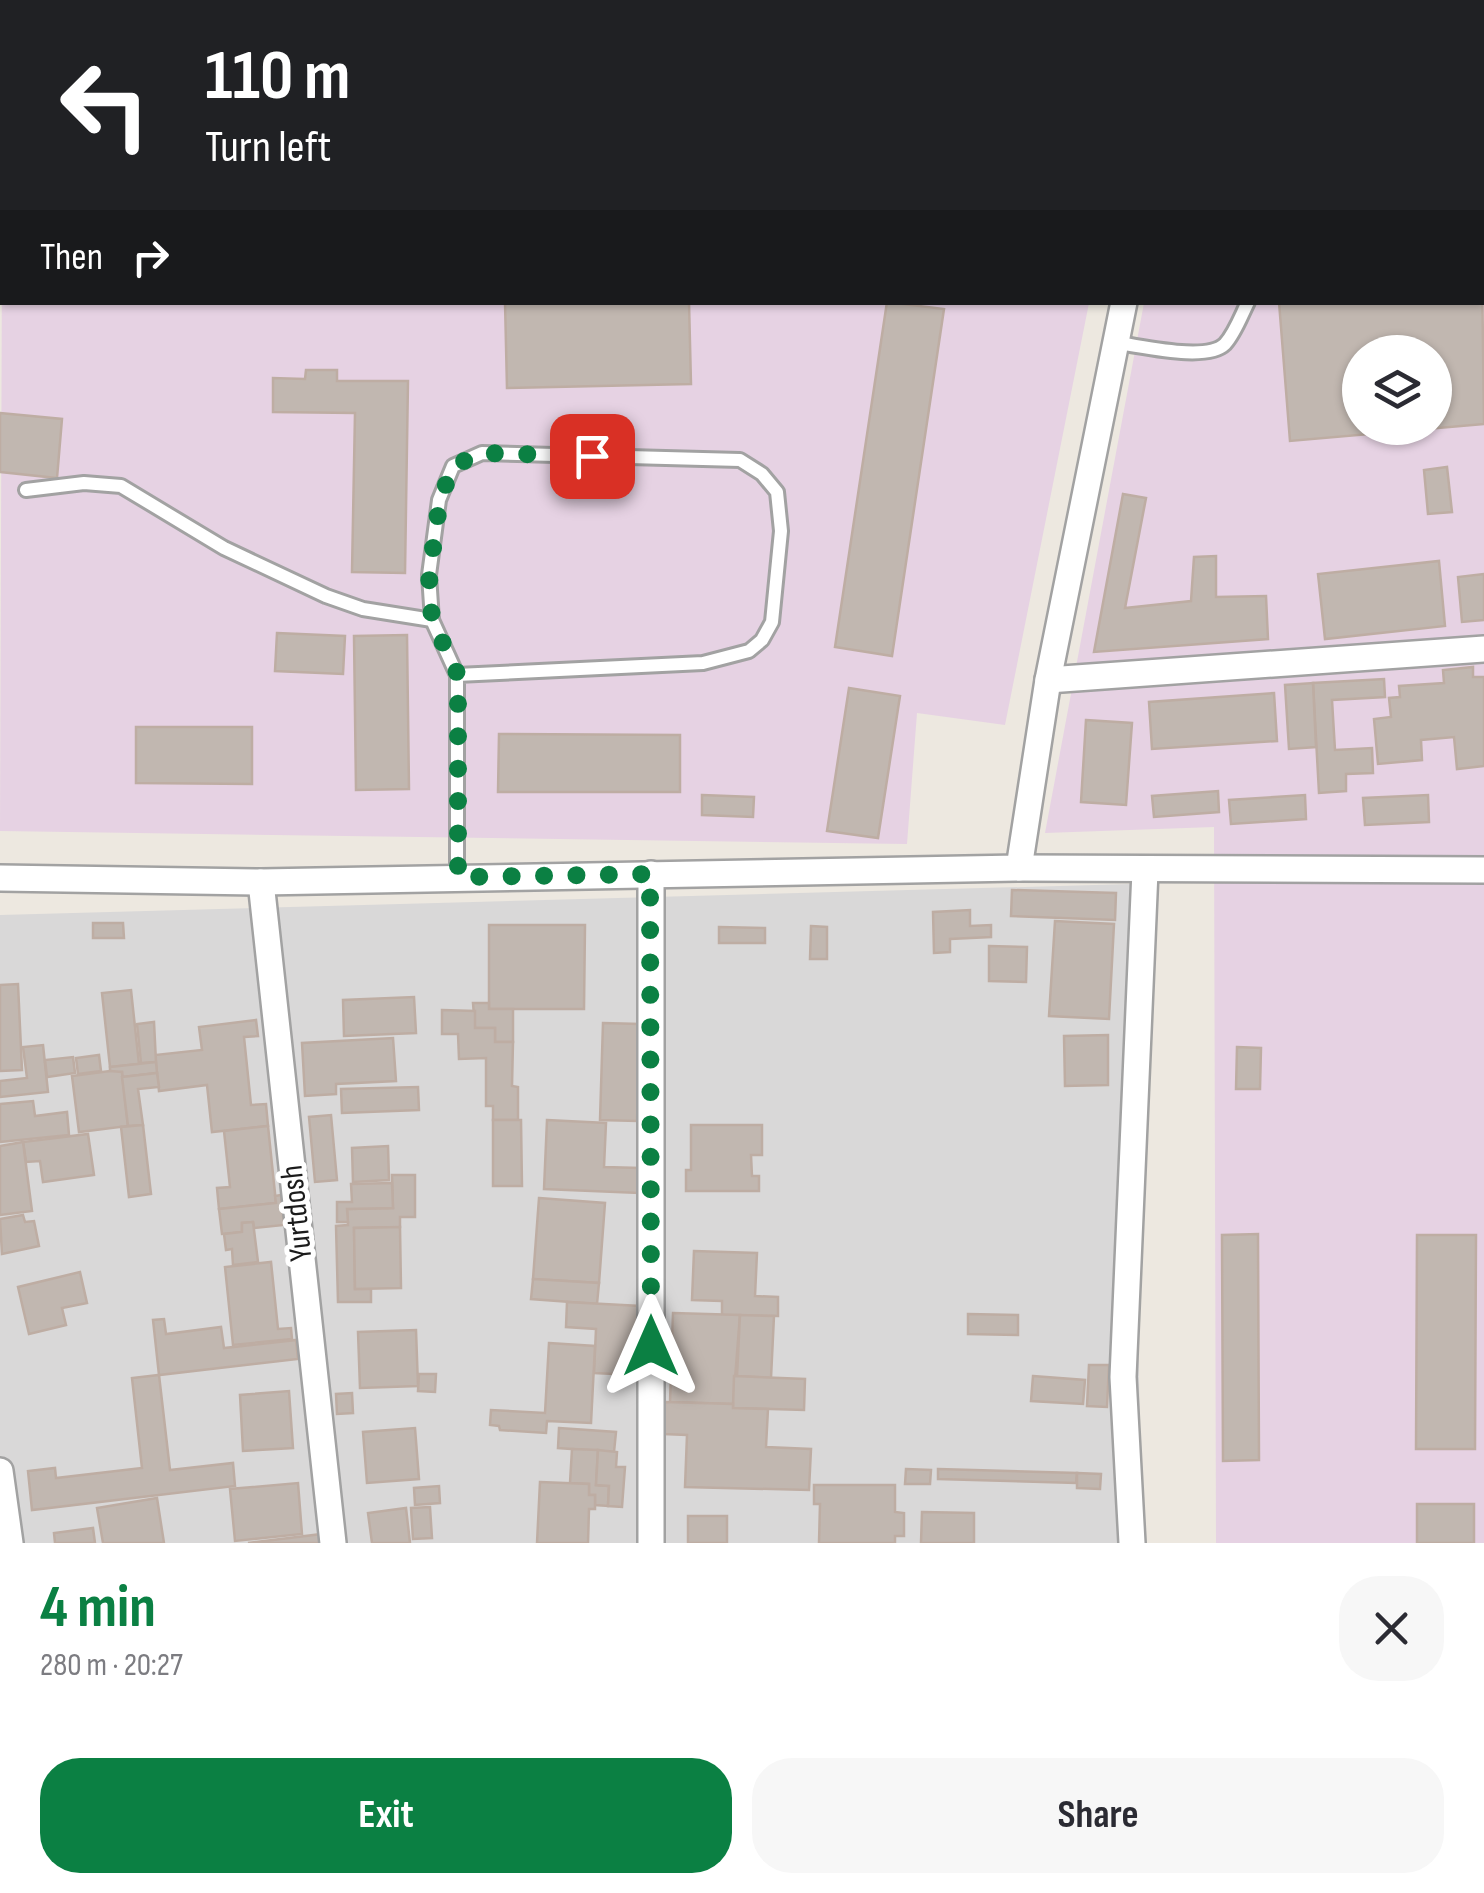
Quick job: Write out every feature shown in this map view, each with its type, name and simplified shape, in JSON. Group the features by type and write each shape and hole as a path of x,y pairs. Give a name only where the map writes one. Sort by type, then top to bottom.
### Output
{"street":[{"path":"1019,868 1048,680 1123,305"},
{"path":"1048,680 1484,649"},
{"path":"0,878 261,882 1019,868 1484,870"},
{"path":"1132,1543 1123,1377 1145,870"},
{"path":"650,874 651,1543"},
{"name":"Yurtdosh","path":"261,882 332,1543"},
{"path":"0,1472 10,1543"}],"lane":[{"path":"1116,343 1213,352 1225,343 1246,305"},
{"path":"458,675 703,663 749,651 762,640 772,622 781,531 776,492 762,474 740,460 482,453 453,466 440,500 429,576 432,620 458,675 458,877"},
{"path":"26,490 84,483 121,486 224,548 326,596 363,609 432,620"}],"shaded area":[{"path":"2,305 1089,305 1005,725 917,713 907,844 0,831"},
{"path":"1144,305 1484,305 1484,1543 1216,1543 1214,827 1045,833"},
{"path":"1130,884 1142,1543 0,1543 0,915"}],"building":[{"path":"505,305 689,305 691,384 507,388"},
{"path":"887,305 944,309 892,656 835,647"},
{"path":"1279,305 1482,305 1484,424 1452,427 1452,335 1342,335 1342,436 1290,441"},
{"path":"306,370 337,370 337,381 408,381 405,573 352,572 355,413 273,412 273,378 305,379"},
{"path":"0,413 62,419 57,478 0,472"},
{"path":"1447,467 1452,512 1428,514 1424,470"},
{"path":"1123,494 1146,498 1125,608 1191,601 1194,557 1216,556 1216,597 1266,596 1268,639 1094,652"},
{"path":"1439,561 1445,626 1325,639 1318,574"},
{"path":"1484,574 1484,620 1462,622 1458,577"},
{"path":"277,633 345,636 343,674 275,671"},
{"path":"407,635 409,789 356,790 354,636"},
{"path":"1473,667 1473,677 1484,677 1484,766 1457,769 1454,737 1421,740 1422,760 1378,764 1374,719 1391,717 1389,698 1400,697 1399,686 1444,683 1443,670"},
{"path":"1384,679 1385,697 1332,700 1335,750 1372,748 1373,773 1346,774 1346,791 1319,793 1313,683"},
{"path":"1313,683 1316,747 1289,749 1285,685"},
{"path":"849,688 900,696 878,838 827,831"},
{"path":"1274,693 1277,741 1152,749 1149,702"},
{"path":"1086,720 1132,723 1126,805 1081,802"},
{"path":"136,727 252,727 252,784 136,783"},
{"path":"499,734 680,735 680,792 498,792"},
{"path":"1218,791 1219,812 1154,817 1152,796"},
{"path":"702,795 754,797 753,817 702,815"},
{"path":"1305,795 1306,819 1231,824 1229,800"},
{"path":"1428,795 1429,822 1365,825 1363,798"},
{"path":"1012,890 1116,893 1115,920 1011,916"},
{"path":"970,910 970,926 991,925 991,937 950,939 950,952 934,953 933,912"},
{"path":"1055,921 1114,924 1109,1019 1049,1016"},
{"path":"93,923 123,923 124,938 93,938"},
{"path":"489,925 585,925 584,1009 489,1009"},
{"path":"811,926 827,927 827,959 810,959"},
{"path":"719,927 765,928 765,943 719,943"},
{"path":"989,946 1027,947 1026,982 989,981"},
{"path":"18,984 22,1070 0,1071 0,985"},
{"path":"131,990 139,1064 110,1067 102,993"},
{"path":"414,997 416,1033 344,1036 343,1000"},
{"path":"473,1003 489,1003 489,1009 513,1009 513,1042 495,1042 495,1028 475,1028"},
{"path":"442,1010 475,1011 475,1028 495,1028 495,1042 513,1042 512,1086 518,1087 518,1120 493,1120 493,1106 486,1106 486,1058 459,1059 458,1034 442,1034"},
{"path":"256,1020 258,1036 244,1037 251,1105 266,1104 268,1126 212,1132 207,1085 159,1091 155,1055 202,1050 199,1027"},
{"path":"154,1022 156,1062 141,1063 137,1024"},
{"path":"603,1023 640,1024 637,1121 600,1120"},
{"path":"1108,1035 1108,1085 1065,1086 1064,1036"},
{"path":"393,1038 396,1081 336,1084 336,1094 305,1096 302,1043"},
{"path":"43,1045 48,1092 0,1097 0,1081 27,1078 23,1047"},
{"path":"1237,1047 1261,1048 1260,1089 1236,1089"},
{"path":"99,1055 101,1071 78,1074 76,1058"},
{"path":"73,1057 75,1073 47,1077 45,1060"},
{"path":"156,1062 157,1073 122,1077 122,1072 110,1073 110,1067"},
{"path":"122,1072 128,1126 79,1132 72,1076"},
{"path":"157,1073 159,1087 138,1089 143,1125 128,1126 122,1077"},
{"path":"418,1087 419,1110 342,1113 341,1089"},
{"path":"33,1101 35,1116 67,1112 69,1135 0,1142 0,1104"},
{"path":"331,1115 337,1180 315,1182 309,1117"},
{"path":"493,1120 521,1120 522,1186 493,1186"},
{"path":"547,1120 606,1123 604,1167 640,1168 639,1193 544,1189"},
{"path":"143,1125 151,1194 129,1197 121,1127"},
{"path":"691,1125 762,1125 762,1155 751,1155 752,1176 759,1176 759,1191 686,1191 686,1170 691,1170"},
{"path":"268,1126 276,1203 219,1209 217,1188 230,1187 224,1131"},
{"path":"88,1134 94,1175 43,1182 40,1161 26,1162 23,1142"},
{"path":"23,1142 32,1211 0,1215 0,1146"},
{"path":"388,1146 389,1180 353,1182 352,1148"},
{"path":"392,1175 415,1175 415,1217 400,1217 400,1227 354,1228 355,1289 371,1289 371,1302 338,1302 336,1226 348,1225 347,1209 393,1208"},
{"path":"392,1183 393,1208 347,1209 348,1222 337,1222 337,1202 352,1202 351,1184"},
{"path":"281,1195 284,1225 254,1228 253,1222 242,1223 242,1232 222,1234 219,1209 276,1203 275,1196"},
{"path":"539,1198 605,1203 599,1283 533,1279"},
{"path":"23,1215 25,1222 34,1221 39,1246 2,1254 0,1219"},
{"path":"253,1222 258,1262 233,1265 232,1249 226,1250 224,1234 242,1232 242,1223"},
{"path":"400,1227 401,1288 355,1289 354,1228"},
{"path":"1258,1234 1259,1460 1223,1461 1222,1235"},
{"path":"1417,1235 1476,1235 1475,1449 1416,1449"},
{"path":"694,1251 757,1253 755,1296 778,1297 778,1316 722,1315 722,1301 692,1300"},
{"path":"271,1262 278,1329 291,1328 292,1339 233,1345 225,1267"},
{"path":"80,1272 87,1303 62,1308 66,1325 29,1334 18,1287"},
{"path":"533,1279 599,1283 597,1304 531,1299"},
{"path":"567,1302 640,1306 636,1375 594,1373 596,1329 566,1327"},
{"path":"673,1313 740,1315 733,1404 670,1402"},
{"path":"968,1314 1018,1315 1018,1335 968,1334"},
{"path":"740,1315 774,1316 771,1378 737,1376"},
{"path":"164,1319 166,1334 221,1327 224,1348 296,1340 298,1359 159,1375 153,1320"},
{"path":"416,1330 418,1386 360,1388 358,1332"},
{"path":"549,1343 595,1346 591,1423 547,1421 546,1433 500,1430 499,1426 490,1425 491,1410 545,1413"},
{"path":"1089,1365 1109,1365 1107,1407 1087,1406"},
{"path":"419,1374 436,1374 435,1392 418,1391"},
{"path":"159,1375 170,1470 233,1463 235,1486 32,1510 28,1471 55,1468 56,1478 142,1468 132,1378"},
{"path":"734,1376 805,1379 804,1410 733,1408"},
{"path":"1033,1376 1085,1380 1083,1404 1031,1401"},
{"path":"289,1391 293,1448 243,1451 240,1395"},
{"path":"352,1393 353,1413 337,1414 336,1394"},
{"path":"665,1402 768,1409 766,1447 811,1449 809,1490 685,1487 687,1435 664,1434"},
{"path":"415,1428 419,1479 367,1483 363,1432"},
{"path":"559,1428 616,1432 614,1452 558,1448"},
{"path":"572,1449 598,1450 596,1485 609,1486 608,1506 595,1505 595,1495 589,1495 589,1484 570,1483"},
{"path":"598,1450 617,1452 616,1467 625,1467 622,1507 608,1506 609,1486 596,1485"},
{"path":"906,1469 931,1470 930,1484 905,1484"},
{"path":"938,1469 1077,1473 1076,1483 938,1479"},
{"path":"1077,1473 1101,1474 1100,1489 1077,1488"},
{"path":"540,1482 589,1484 589,1495 595,1495 595,1509 589,1509 588,1543 537,1543"},
{"path":"298,1483 302,1534 235,1541 230,1489"},
{"path":"814,1485 895,1485 895,1512 904,1513 904,1536 895,1536 895,1543 819,1543 820,1504 814,1504"},
{"path":"439,1486 440,1503 415,1505 414,1488"},
{"path":"157,1498 164,1543 103,1543 97,1508"},
{"path":"1417,1504 1474,1504 1474,1543 1417,1543"},
{"path":"430,1507 432,1538 413,1539 411,1508"},
{"path":"406,1508 410,1543 372,1543 368,1513"},
{"path":"922,1512 974,1513 974,1543 921,1543"},
{"path":"688,1516 727,1516 727,1543 688,1543"},
{"path":"93,1528 95,1543 55,1543 54,1533"},
{"path":"322,1534 323,1543 248,1543"}],"route":[{"path":"592,456 482,453 453,466 440,500 429,576 432,620 458,675 458,877 650,874 651,1346"}]}
